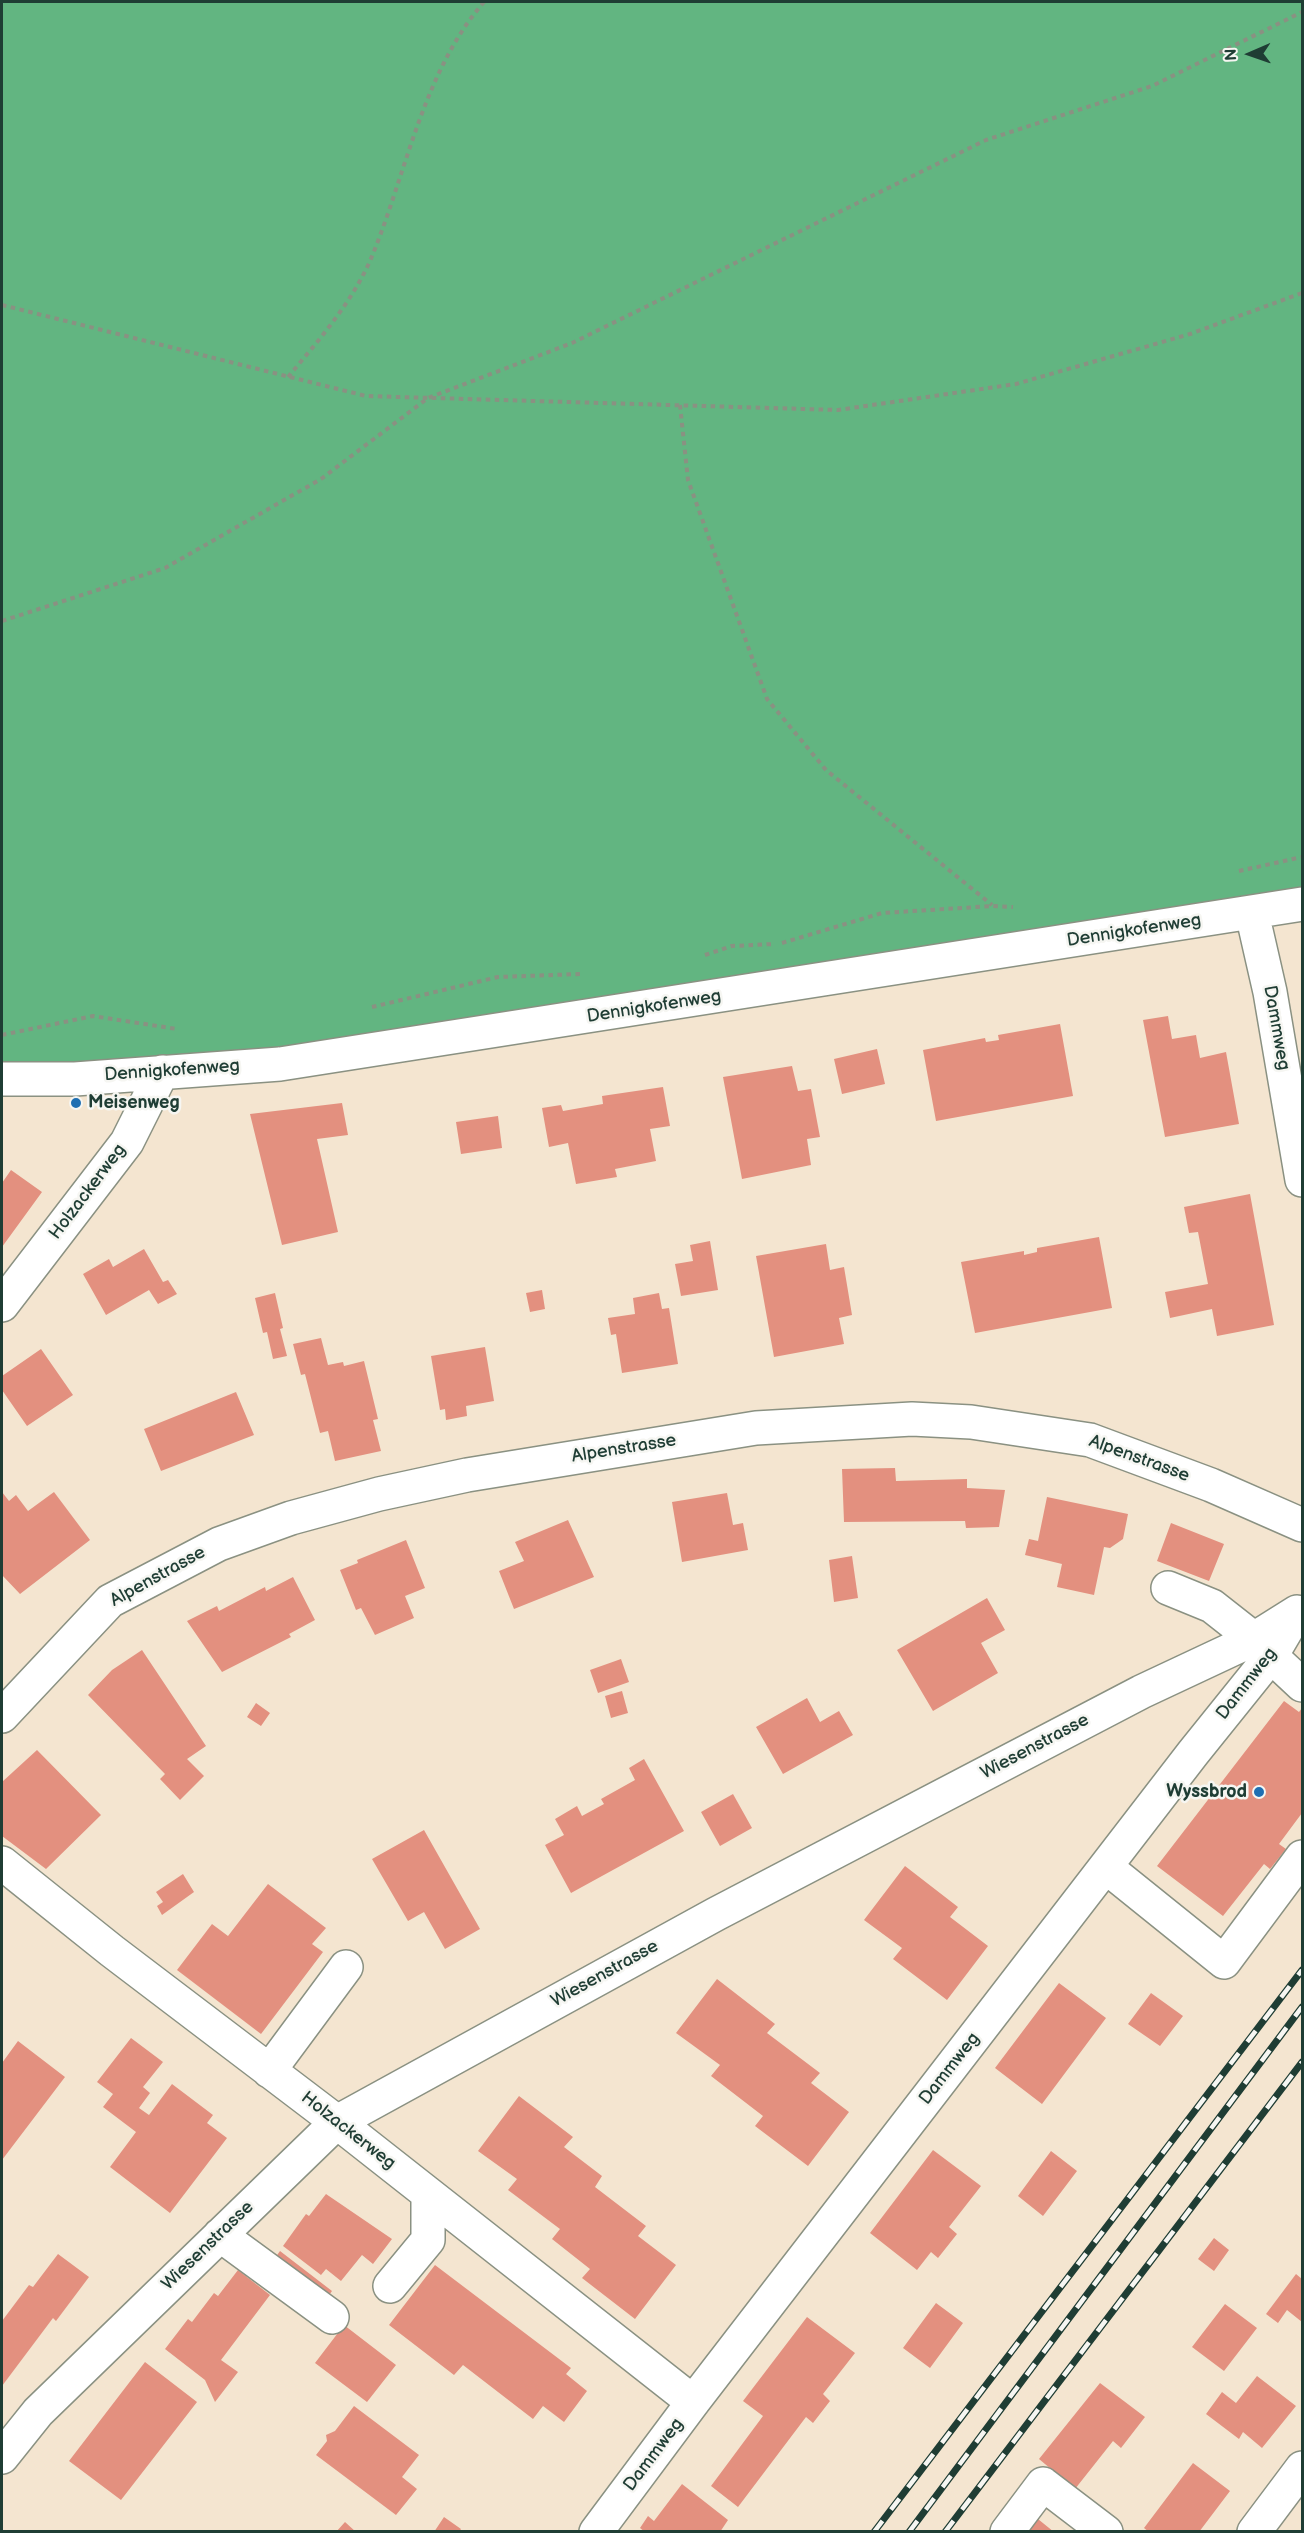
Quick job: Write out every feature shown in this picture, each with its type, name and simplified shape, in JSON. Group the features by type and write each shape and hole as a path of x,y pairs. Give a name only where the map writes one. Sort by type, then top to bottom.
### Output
{"street":[{"name":"Dennigkofenweg","path":"2,1079 75,1079 280,1064 1302,904"},
{"name":"Dammweg","path":"1252,913 1270,992 1302,1180"},
{"name":"Holzackerweg","path":"2,1305 127,1142 162,1072"},
{"name":"Alpenstrasse","path":"2,1716 110,1601 219,1544 291,1518 390,1491 467,1475 756,1428 912,1419 971,1422 1090,1440 1210,1485 1302,1525"},
{"path":"1168,1588 1212,1606 1263,1648 1302,1685"},
{"name":"Dammweg","path":"596,2532 693,2402 1106,1867 1263,1648 1300,1609"},
{"name":"Wiesenstrasse","path":"2,2457 38,2412 336,2122 716,1914 1141,1692 1263,1648"},
{"path":"1106,1867 1224,1962 1302,1857"},
{"name":"Holzackerweg","path":"2,1863 693,2402"},
{"path":"269,2071 346,1967"},
{"path":"390,2286 428,2240 428,2194"},
{"path":"220,2235 332,2317"},
{"path":"1254,2532 1302,2468"},
{"path":"1007,2532 1043,2484 1106,2532"}],"path":[{"path":"288,377 337,318 369,262 441,68 474,12 484,2"},
{"path":"2,621 165,568 321,479 428,398 572,343 986,140 1152,86 1302,12"},
{"path":"2,305 366,396 838,410 1016,384 1190,334 1302,293"},
{"path":"680,405 688,480 767,699 826,770 993,906"},
{"path":"1229,873 1302,857"},
{"path":"701,956 732,946 780,944 882,913 993,906 1015,907"},
{"path":"361,1009 498,977 591,974"},
{"path":"2,1035 93,1016 179,1030"}],"green space":[{"path":"2,2 1302,2 1302,896 370,1051 2,1079"}],"building":[{"path":"1168,1016 1172,1039 1196,1035 1200,1058 1226,1052 1239,1124 1165,1137 1143,1020"},
{"path":"1060,1024 1073,1096 936,1121 923,1050 985,1038 986,1042 999,1040 998,1035"},
{"path":"877,1049 885,1084 842,1094 834,1059"},
{"path":"792,1066 798,1091 811,1089 820,1137 807,1139 811,1165 742,1179 723,1077"},
{"path":"663,1087 670,1126 650,1129 656,1161 615,1169 617,1177 576,1184 568,1143 549,1147 542,1108 561,1105 563,1111 603,1104 602,1096"},
{"path":"342,1103 348,1135 317,1139 338,1232 282,1245 250,1114"},
{"path":"498,1116 502,1148 461,1154 456,1122"},
{"path":"11,1170 42,1192 2,1247 2,1183"},
{"path":"1250,1194 1274,1325 1217,1336 1212,1309 1170,1318 1165,1292 1208,1284 1198,1232 1189,1233 1184,1207"},
{"path":"1099,1237 1112,1308 975,1333 961,1262 1024,1251 1024,1255 1037,1252 1037,1248"},
{"path":"710,1241 718,1290 681,1296 675,1264 693,1261 690,1245"},
{"path":"826,1244 830,1270 844,1267 852,1315 839,1318 844,1344 774,1357 756,1256"},
{"path":"144,1249 163,1282 168,1280 177,1294 158,1304 149,1290 106,1315 83,1274 109,1259 113,1267"},
{"path":"542,1290 545,1309 530,1312 526,1293"},
{"path":"275,1293 283,1328 280,1329 287,1356 273,1359 267,1332 263,1333 255,1298"},
{"path":"659,1293 662,1309 669,1308 678,1364 622,1373 616,1334 611,1335 608,1318 635,1314 633,1298"},
{"path":"321,1338 328,1365 343,1362 344,1366 364,1361 378,1419 373,1420 381,1451 335,1461 328,1431 320,1433 305,1374 301,1375 293,1344"},
{"path":"485,1347 494,1401 466,1406 467,1416 446,1420 445,1409 440,1410 431,1356"},
{"path":"41,1349 73,1395 27,1426 2,1390 2,1376"},
{"path":"236,1392 254,1435 161,1471 144,1429"},
{"path":"895,1468 896,1481 967,1479 967,1488 1005,1490 999,1527 966,1528 965,1521 844,1522 842,1469"},
{"path":"2,1492 9,1501 16,1495 28,1511 54,1492 90,1540 20,1594 2,1575"},
{"path":"727,1493 733,1525 743,1523 748,1550 682,1562 672,1502"},
{"path":"1047,1497 1128,1514 1123,1539 1110,1548 1104,1547 1094,1595 1057,1587 1062,1564 1025,1555 1029,1539 1038,1541"},
{"path":"568,1520 594,1577 514,1609 499,1571 524,1561 515,1542"},
{"path":"1171,1523 1224,1544 1209,1581 1157,1561"},
{"path":"406,1540 425,1588 405,1596 414,1618 375,1635 361,1608 356,1610 340,1570 358,1563 357,1560"},
{"path":"852,1556 858,1598 834,1602 829,1560"},
{"path":"293,1577 315,1620 289,1634 291,1637 222,1672 187,1621 217,1606 219,1611 265,1587 266,1591"},
{"path":"987,1598 1005,1630 981,1643 998,1673 933,1711 897,1650"},
{"path":"142,1650 206,1746 187,1759 204,1776 180,1800 160,1779 165,1774 88,1695 112,1670"},
{"path":"621,1659 629,1682 598,1693 590,1670"},
{"path":"622,1691 628,1713 611,1718 605,1696"},
{"path":"807,1698 820,1722 839,1711 853,1735 783,1774 756,1727"},
{"name":"Wyssbrod","path":"1284,1701 1299,1712 1302,1708 1302,1813 1279,1844 1286,1849 1270,1869 1264,1864 1223,1916 1157,1866"},
{"path":"256,1703 270,1713 261,1726 247,1717"},
{"path":"37,1750 101,1815 46,1869 2,1836 2,1782"},
{"path":"644,1759 684,1831 571,1893 545,1845 564,1835 555,1819 577,1806 582,1816 604,1804 601,1799 635,1780 629,1768"},
{"path":"733,1794 752,1828 720,1846 701,1812"},
{"path":"424,1830 480,1929 445,1949 424,1912 408,1921 372,1859"},
{"path":"905,1866 958,1907 950,1917 988,1946 947,2000 893,1959 902,1948 864,1920"},
{"path":"183,1874 194,1892 162,1915 157,1906 163,1902 156,1892"},
{"path":"268,1884 326,1928 312,1944 323,1952 261,2034 177,1970 212,1924 228,1936"},
{"path":"717,1979 775,2024 767,2033 820,2073 811,2083 849,2112 808,2166 755,2126 763,2116 711,2076 720,2065 676,2033"},
{"path":"1059,1983 1106,2018 1042,2104 995,2068"},
{"path":"1151,1993 1183,2016 1160,2046 1128,2024"},
{"path":"131,2038 163,2062 143,2087 150,2093 139,2108 149,2115 172,2084 213,2115 207,2123 227,2138 170,2213 110,2167 136,2132 103,2107 113,2094 97,2082"},
{"path":"18,2041 65,2077 2,2160 2,2063"},
{"path":"519,2096 573,2137 564,2147 602,2176 595,2187 646,2226 638,2236 676,2265 635,2319 582,2278 590,2269 552,2239 560,2229 508,2190 517,2179 478,2151"},
{"path":"933,2150 981,2186 949,2227 957,2234 938,2258 931,2252 917,2270 870,2233"},
{"path":"1051,2151 1077,2171 1043,2216 1018,2196"},
{"path":"326,2194 392,2239 373,2264 362,2255 341,2281 326,2269 321,2275 283,2246 306,2214 309,2216"},
{"path":"1214,2238 1229,2250 1214,2271 1198,2259"},
{"path":"280,2251 332,2291 322,2305 270,2265"},
{"path":"58,2254 89,2277 56,2321 53,2318 2,2386 2,2321 29,2285 33,2287"},
{"path":"435,2265 571,2368 566,2374 587,2391 564,2422 543,2406 533,2419 463,2365 454,2375 389,2325"},
{"path":"238,2270 270,2295 221,2360 238,2372 215,2402 205,2380 165,2349 188,2319 192,2322 214,2293 218,2296"},
{"path":"1296,2274 1302,2279 1302,2322 1287,2310 1278,2323 1266,2314"},
{"path":"936,2303 963,2323 930,2368 903,2348"},
{"path":"1225,2304 1257,2328 1224,2371 1192,2347"},
{"path":"807,2317 855,2353 823,2394 830,2401 813,2423 806,2417 738,2507 711,2486 763,2416 743,2401"},
{"path":"344,2325 396,2365 367,2402 315,2363"},
{"path":"145,2362 197,2402 121,2500 69,2461"},
{"path":"1257,2376 1296,2406 1262,2448 1243,2432 1239,2439 1206,2414 1222,2392 1236,2403"},
{"path":"1100,2383 1145,2417 1121,2448 1113,2441 1075,2489 1039,2459"},
{"path":"354,2406 419,2455 402,2477 417,2489 396,2515 316,2455 327,2441 326,2435 335,2431"},
{"path":"1193,2463 1230,2491 1199,2532 1149,2532 1144,2528"},
{"path":"682,2484 728,2520 720,2532 645,2532 640,2528 648,2516 654,2521"},
{"path":"1033,2515 1054,2532 1021,2532"},
{"path":"444,2517 461,2529 459,2532 434,2532"},
{"path":"345,2522 356,2532 336,2532"}],"railway":[{"path":"874,2532 1302,1970"},
{"path":"909,2532 1302,2007"},
{"path":"945,2532 1302,2062"}],"place":[{"name":"Meisenweg","path":"76,1103"},
{"name":"Wyssbrod","path":"1259,1792"}]}
